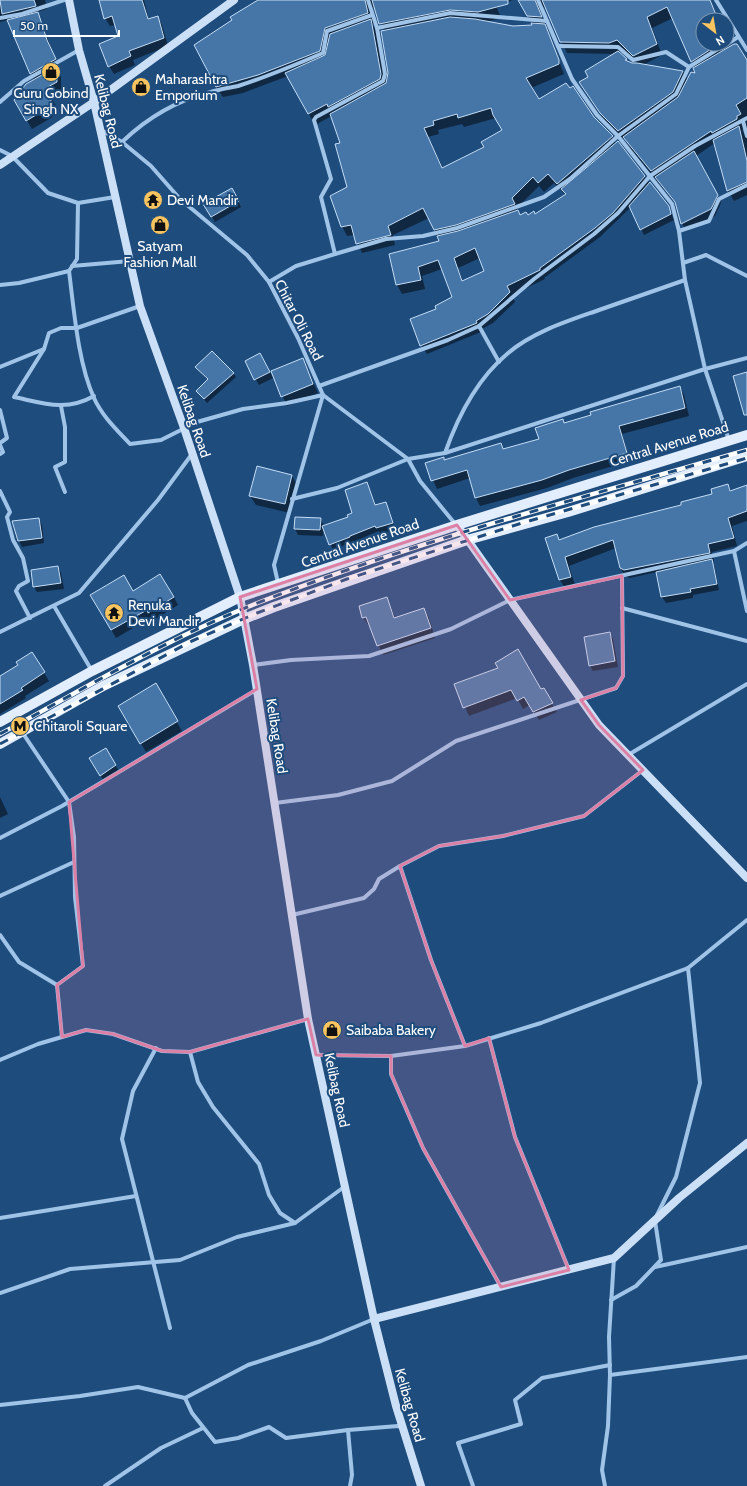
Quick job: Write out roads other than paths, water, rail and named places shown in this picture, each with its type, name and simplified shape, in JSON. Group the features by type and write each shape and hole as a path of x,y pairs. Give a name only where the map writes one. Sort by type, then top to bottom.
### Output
{"main road":[{"name":"Central Avenue Road","path":"0,722 92,671 240,597 278,586 457,525 747,435"},
{"path":"0,744 103,686 244,619 358,577 468,540 568,512 747,456"}],"street":[{"path":"0,18 22,14 64,0"},
{"name":"Kelibag Road","path":"69,0 79,50 94,102 140,306 184,428 240,597 257,689 308,1019 374,1320 421,1486"},
{"path":"0,165 94,102 234,0"},
{"path":"335,254 321,197 331,179 314,120 316,117 345,100 383,81 385,74 377,28 368,0"},
{"path":"538,0 572,79 597,115 618,136 672,204 679,231 685,280 705,369 729,440"},
{"path":"716,0 747,50"},
{"path":"377,28 450,13 547,21"},
{"path":"122,142 135,130 163,110 210,92 237,86 284,70 323,53 327,31 372,15"},
{"path":"558,46 618,47 633,60 666,52 689,67"},
{"path":"0,102 24,81 79,50"},
{"path":"268,282 296,266 335,254 386,239 422,236 457,228 544,198 570,179 618,136 676,94 689,67 714,52"},
{"path":"319,386 448,340 479,326 534,279 594,234 618,213 650,176 695,146 745,120 747,136"},
{"name":"Chitar Oli Road","path":"100,129 122,142 151,166 180,199 247,255 268,282 298,338 323,395"},
{"path":"0,150 12,156 48,193 78,203 115,197"},
{"path":"679,231 709,221 719,199 747,186"},
{"path":"78,203 77,259 69,272 77,328 86,374 94,396 109,421 130,444 161,440 197,422 243,409 287,403 323,395 408,459 420,481 457,525 599,725 747,878"},
{"path":"683,264 706,255 747,276"},
{"path":"72,266 130,261"},
{"path":"0,286 69,272"},
{"path":"445,453 456,422 466,405 490,371 507,353 537,334 569,321 685,280"},
{"path":"94,396 86,401 61,406 14,397 44,349 49,332 60,328 77,328 140,306"},
{"path":"479,326 499,362"},
{"path":"0,367 44,349"},
{"path":"292,499 337,488 408,459 445,453 705,369 747,358"},
{"path":"278,586 274,565 323,395"},
{"path":"61,406 66,462 55,467 65,492"},
{"path":"0,410 7,438 0,444 3,452 0,454"},
{"path":"0,632 79,593 158,500 192,453"},
{"path":"0,491 10,512 7,516 8,521 13,540 23,558 28,581 19,586 16,591 30,618"},
{"path":"253,665 291,660 369,656 451,629 510,600 734,551 747,543"},
{"path":"734,551 747,611"},
{"path":"274,803 338,795 392,781 456,741 616,688 623,676 622,576"},
{"path":"54,606 92,671"},
{"path":"622,608 747,641"},
{"path":"628,755 747,684"},
{"path":"0,838 69,802 257,689"},
{"path":"22,732 69,802 74,837 75,897 83,966 57,985"},
{"path":"292,916 364,898 374,889 379,879 400,866 439,846 503,836 584,816 643,770"},
{"path":"0,896 74,862"},
{"path":"400,866 431,960 465,1046"},
{"path":"316,1055 391,1056 465,1046 541,1023 688,968 747,920"},
{"path":"0,935 18,962 57,985"},
{"path":"611,1300 636,1286 661,1260 654,1220 676,1177 700,1083 688,968"},
{"path":"57,985 62,1037"},
{"path":"0,1060 38,1044 86,1030 113,1034 162,1051 190,1052 308,1019"},
{"path":"489,1038 515,1137 569,1270"},
{"path":"156,1048 133,1091 122,1139 170,1328"},
{"path":"190,1052 198,1082 214,1106 259,1164 269,1195 280,1213 295,1223"},
{"path":"391,1056 391,1074 423,1148 501,1287"},
{"path":"0,1405 80,1396 138,1387 185,1398 248,1365 321,1341 374,1320 614,1258 679,1198 747,1143"},
{"path":"0,1293 70,1268 180,1260 237,1237 295,1223 345,1186"},
{"path":"0,1218 136,1196"},
{"path":"655,1267 747,1247"},
{"path":"605,1486 602,1470 608,1426 610,1375 609,1337 614,1258"},
{"path":"610,1375 747,1357"},
{"path":"473,1486 458,1443 521,1424 515,1400 542,1378 610,1365"},
{"path":"185,1398 192,1413 215,1442 238,1438 269,1427 286,1438 348,1430 398,1426 404,1429"},
{"path":"105,1486 161,1448 204,1428"},
{"path":"348,1430 352,1475 350,1486"}],"railway":[{"path":"0,734 94,682 189,633 255,604 315,581 499,521 747,450"},
{"path":"0,744 192,641 257,613 347,579 522,523 747,458"}],"place":[{"name":"Guru Gobind Singh NX","path":"51,72"},
{"name":"Maharashtra Emporium","path":"141,87"},
{"name":"Devi Mandir","path":"153,200"},
{"name":"Satyam Fashion Mall","path":"160,225"},
{"name":"Renuka Devi Mandir","path":"114,613"},
{"name":"Chitaroli Square","path":"20,726"},
{"name":"Saibaba Bakery","path":"332,1030"}]}
